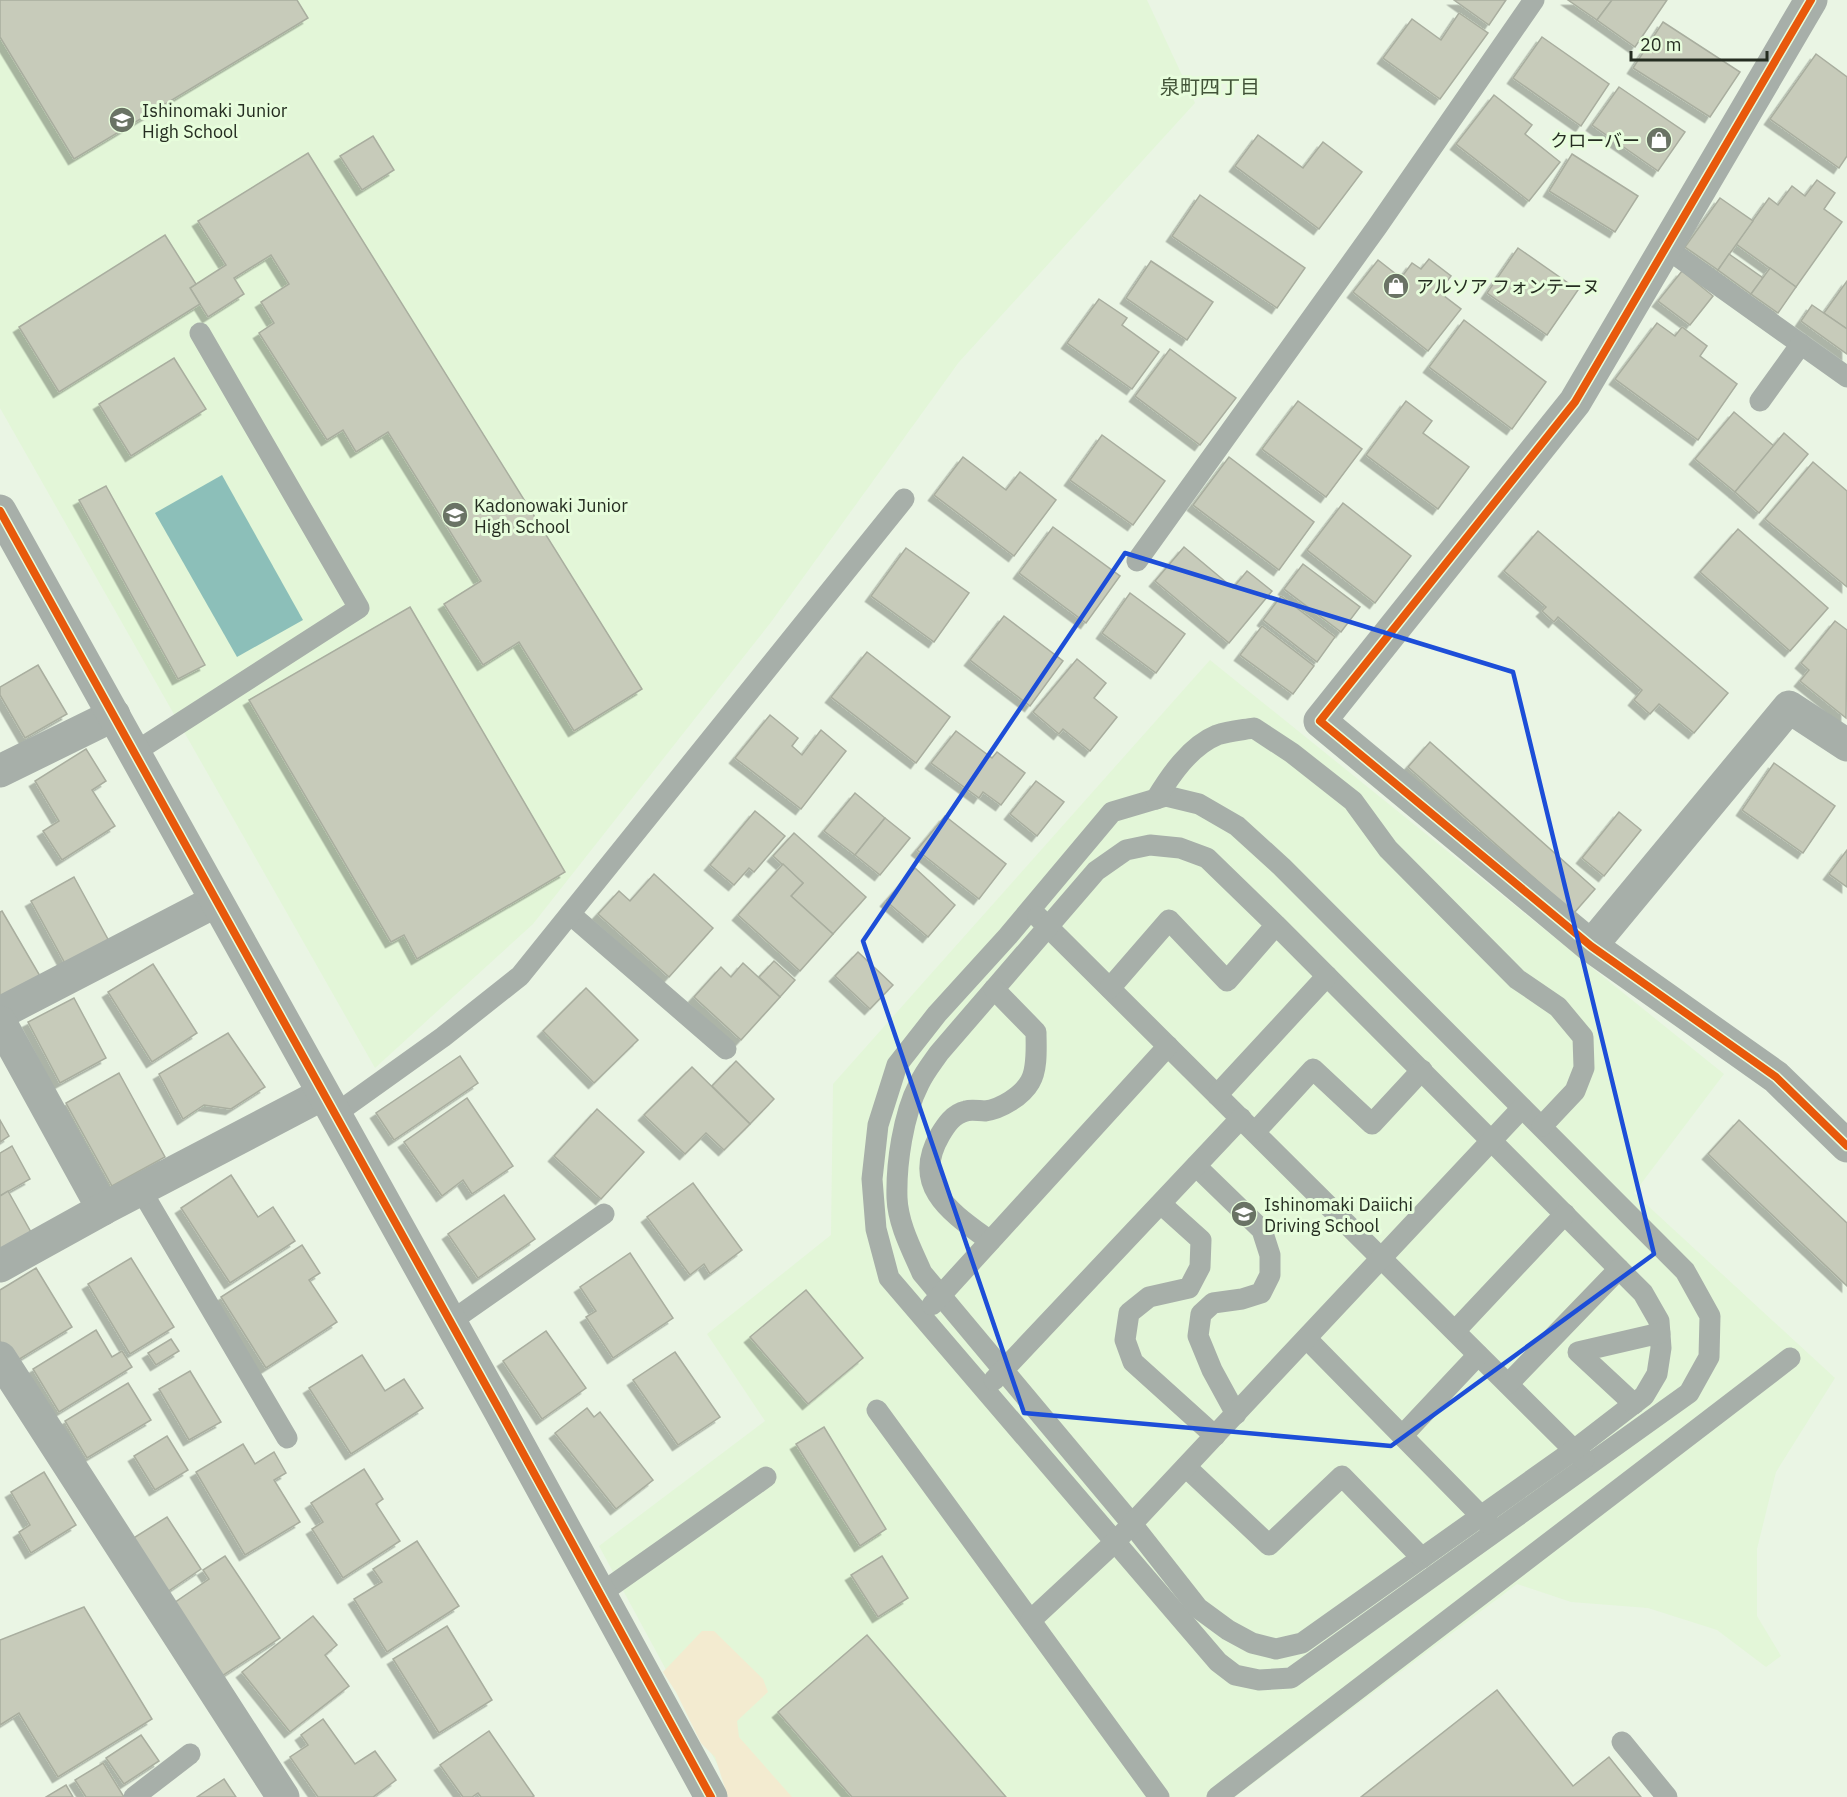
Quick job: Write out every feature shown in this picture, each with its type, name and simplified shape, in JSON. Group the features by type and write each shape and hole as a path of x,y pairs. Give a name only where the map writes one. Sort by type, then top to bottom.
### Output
{"street":[{"path":"1812,0 1575,402 1320,721 1591,946 1776,1077 1847,1146"},
{"path":"0,512 135,752 711,1797"},
{"path":"1591,946 1789,707 1847,745"},
{"path":"0,771 114,715"},
{"path":"0,1013 216,901"},
{"path":"0,1022 103,1209"},
{"path":"0,1266 141,1190 328,1104"},
{"path":"0,1358 283,1797"}],"lane":[{"path":"1137,561 1377,227 1534,0"},
{"path":"1666,248 1847,377"},
{"path":"135,752 359,609 200,333"},
{"path":"1760,401 1801,344"},
{"path":"328,1104 443,1037 520,976 904,499"},
{"path":"1156,800 1166,782 1192,751 1217,735 1254,728 1292,753 1353,801 1388,849 1517,979 1558,1007 1583,1037 1584,1068 1575,1091 1542,1126"},
{"path":"1030,909 937,1014 897,1065 878,1125 872,1179 876,1229 889,1278 1218,1662 1235,1675 1259,1680 1291,1678 1497,1530 1582,1457 1644,1396 1657,1374 1661,1348 1659,1321 1643,1293 1207,858 1180,848 1150,845 1126,850 1096,871 1047,926 939,1053 918,1085 906,1119 900,1154 897,1199 905,1233 922,1273 1132,1524 1198,1608 1228,1630 1252,1643 1276,1649 1302,1643 1480,1517 1582,1457 1689,1393 1709,1357 1710,1316 1685,1271 1282,867 1237,826 1198,804 1166,796 1112,812 1030,909"},
{"path":"1030,909 1582,1457"},
{"path":"570,914 726,1049"},
{"path":"1110,988 1169,920 1227,981 1276,925"},
{"path":"1217,1095 1327,976"},
{"path":"990,1241 958,1218 937,1195 928,1169 934,1145 949,1121 966,1111 987,1111 1004,1104 1020,1094 1031,1080 1036,1032 994,989"},
{"path":"922,1316 1168,1046"},
{"path":"985,1390 1196,1166 1313,1069 1372,1124 1422,1070"},
{"path":"1031,1620 1115,1542 1522,1108"},
{"path":"1196,1166 1262,1230 1269,1255 1270,1275 1261,1293 1242,1299 1213,1303 1201,1314 1198,1336 1212,1370 1236,1414"},
{"path":"141,1190 287,1438"},
{"path":"1161,1204 1201,1239 1200,1267 1189,1288 1149,1297 1129,1313 1125,1340 1133,1362 1215,1436"},
{"path":"450,1322 604,1214"},
{"path":"1455,1331 1565,1214"},
{"path":"1508,1384 1619,1269"},
{"path":"1634,1404 1578,1352 1660,1334"},
{"path":"1307,1339 1480,1517 1497,1530"},
{"path":"1401,1436 1478,1355"},
{"path":"1217,1797 1790,1358"},
{"path":"878,1410 1159,1797"},
{"path":"1186,1467 1269,1545 1342,1476 1422,1558"},
{"path":"600,1594 766,1477"},
{"path":"1622,1742 1667,1797"},
{"path":"134,1797 190,1754"}],"highlighted area":[{"path":"1125,553 1513,672 1654,1254 1391,1446 1024,1413 863,941"}],"shaded area":[{"name":"Kadonowaki Junior High School","path":"0,0 1147,0 1195,103 959,362 771,622 533,924 375,1068 0,408"},
{"name":"Ishinomaki Daiichi Driving School","path":"1210,660 1724,1074 1634,1193 1835,1378 1776,1472 1757,1549 1757,1616 1781,1656 1766,1667 1717,1630 1648,1608 1571,1602 1517,1584 1235,1797 735,1797 599,1546 765,1421 707,1334 831,1235 833,1084"},
{"path":"702,1631 714,1631 763,1679 768,1692 737,1721 739,1737 792,1797 728,1797 715,1757 701,1743 676,1692 663,1672"}],"water":[{"path":"222,475 303,620 237,657 155,513"}],"building":[{"path":"0,0 297,0 308,18 74,159 0,37"},
{"path":"1454,0 1506,0 1489,25"},
{"path":"1568,0 1612,0 1597,20"},
{"path":"1612,0 1667,0 1635,47 1597,20"},
{"path":"1459,13 1488,33 1440,99 1383,58 1412,19 1441,40"},
{"path":"1663,22 1740,72 1710,117 1633,68"},
{"path":"1542,37 1609,84 1581,126 1513,78"},
{"path":"1816,54 1847,77 1847,156 1839,168 1770,119"},
{"path":"1619,87 1685,132 1658,171 1592,125"},
{"path":"1494,95 1532,125 1525,134 1560,162 1529,201 1456,144"},
{"path":"1258,135 1303,168 1323,142 1362,172 1319,229 1235,166"},
{"path":"373,136 394,170 362,190 340,156"},
{"path":"308,153 642,689 574,731 519,642 483,665 444,604 481,581 388,432 356,452 343,430 327,440 259,333 274,323 261,302 289,284 271,255 234,278 244,294 208,317 190,288 226,265 198,221"},
{"path":"1572,154 1638,196 1615,232 1549,191"},
{"path":"1817,180 1835,193 1824,209 1842,222 1796,287 1736,244 1769,198 1778,205 1792,186 1805,196"},
{"path":"1200,195 1305,268 1277,308 1172,236"},
{"path":"1720,198 1753,221 1718,270 1685,247"},
{"path":"165,235 196,284 190,288 200,304 59,392 19,327"},
{"path":"1518,248 1578,290 1547,335 1487,293"},
{"path":"1729,254 1763,278 1751,294 1718,270"},
{"path":"1429,259 1451,276 1439,292 1461,309 1428,351 1353,292 1378,260 1401,278 1412,263 1421,269"},
{"path":"1151,261 1213,302 1187,340 1126,298"},
{"path":"1770,268 1796,287 1778,313 1751,294"},
{"path":"1682,271 1713,296 1690,325 1658,301"},
{"path":"1847,281 1847,329 1824,313"},
{"path":"1099,299 1127,318 1122,325 1159,352 1132,389 1067,343"},
{"path":"1812,305 1847,329 1847,354 1801,321"},
{"path":"1464,320 1546,382 1512,429 1429,367"},
{"path":"1657,323 1675,336 1682,327 1707,346 1700,356 1737,384 1698,440 1615,379"},
{"path":"1170,349 1236,398 1200,445 1135,396"},
{"path":"174,358 206,409 131,456 99,404"},
{"path":"1298,401 1362,449 1326,497 1262,449"},
{"path":"1406,401 1432,421 1423,433 1469,467 1438,509 1366,455"},
{"path":"1734,412 1774,446 1735,492 1695,459"},
{"path":"1784,433 1808,454 1759,513 1735,492"},
{"path":"1102,435 1165,481 1133,525 1070,480"},
{"path":"963,457 1006,490 1020,472 1056,500 1014,556 934,495"},
{"path":"1229,457 1314,522 1279,570 1193,505"},
{"path":"1813,462 1847,491 1847,587 1765,519"},
{"path":"106,486 205,665 178,679 79,500"},
{"path":"1343,503 1411,556 1375,603 1307,550"},
{"path":"1053,527 1120,576 1086,623 1019,573"},
{"path":"1738,529 1828,608 1790,651 1700,572"},
{"path":"1538,531 1728,693 1694,733 1659,704 1650,714 1634,700 1642,690 1558,617 1554,622 1542,611 1546,607 1504,571"},
{"path":"1184,547 1233,588 1247,571 1272,591 1229,643 1155,581"},
{"path":"906,548 969,593 934,642 871,596"},
{"path":"1303,564 1360,607 1341,632 1284,589"},
{"path":"1130,593 1185,634 1156,673 1102,633"},
{"path":"1281,596 1335,637 1317,662 1263,620"},
{"path":"410,607 565,872 417,959 404,935 391,942 249,700"},
{"path":"1004,616 1063,661 1030,706 970,660"},
{"path":"1835,621 1847,630 1846,718 1800,681 1809,670 1801,663"},
{"path":"1262,626 1314,666 1293,694 1240,655"},
{"path":"867,652 950,717 916,763 831,697"},
{"path":"1077,659 1106,683 1094,698 1117,717 1090,751 1063,729 1059,734 1033,712"},
{"path":"38,665 67,714 25,738 0,695 0,687"},
{"path":"770,715 798,738 792,746 802,755 821,730 846,751 801,809 735,758"},
{"path":"956,731 992,758 997,752 1025,773 1001,805 983,792 979,798 931,763"},
{"path":"1430,742 1595,889 1574,913 1408,767"},
{"path":"86,749 106,781 92,790 115,826 62,860 43,831 59,821 35,781"},
{"path":"1774,763 1835,806 1803,853 1742,810"},
{"path":"1036,781 1064,802 1037,836 1010,814"},
{"path":"855,793 885,818 855,855 824,831"},
{"path":"755,811 785,836 754,872 749,868 734,885 710,865"},
{"path":"1619,812 1641,830 1604,876 1582,858"},
{"path":"945,816 1006,864 979,899 917,850"},
{"path":"885,818 910,838 880,875 855,855"},
{"path":"794,833 866,897 833,934 791,896 803,883 773,856"},
{"path":"1847,850 1847,887 1829,874"},
{"path":"783,864 803,883 791,896 833,934 800,971 738,915"},
{"path":"915,868 955,905 928,937 886,901"},
{"path":"654,874 713,928 669,977 598,914 619,891 630,901"},
{"path":"74,877 110,943 67,967 31,901"},
{"path":"2,911 40,976 0,1000 0,912"},
{"path":"858,952 893,985 870,1009 835,976"},
{"path":"774,961 795,980 780,997 759,977"},
{"path":"743,963 780,997 741,1040 694,997 721,967 731,977"},
{"path":"153,964 197,1033 152,1062 108,992"},
{"path":"586,988 638,1040 594,1083 543,1031"},
{"path":"74,998 106,1058 60,1083 28,1022"},
{"path":"228,1033 265,1087 231,1109 204,1105 183,1119 159,1074"},
{"path":"460,1056 478,1083 394,1140 376,1113"},
{"path":"736,1061 774,1099 750,1124 712,1086"},
{"path":"692,1067 750,1124 724,1150 706,1133 685,1154 644,1115"},
{"path":"119,1073 165,1157 112,1186 66,1103"},
{"path":"467,1098 513,1166 472,1194 463,1180 442,1196 404,1142"},
{"path":"597,1109 644,1152 601,1199 554,1156"},
{"path":"0,1120 9,1136 0,1142"},
{"path":"1739,1120 1847,1223 1847,1286 1708,1154"},
{"path":"12,1146 30,1179 0,1196 0,1153"},
{"path":"231,1175 258,1217 273,1207 295,1241 230,1283 181,1208"},
{"path":"693,1183 742,1250 710,1274 704,1264 690,1275 647,1217"},
{"path":"8,1191 32,1234 0,1252 0,1196"},
{"path":"504,1195 535,1239 478,1278 448,1234"},
{"path":"302,1245 320,1273 309,1280 337,1322 266,1368 221,1297"},
{"path":"630,1253 673,1318 613,1358 586,1317 596,1311 580,1287"},
{"path":"131,1258 174,1327 130,1354 88,1284"},
{"path":"36,1268 72,1327 13,1363 0,1341 0,1290"},
{"path":"806,1290 863,1358 808,1404 750,1337"},
{"path":"96,1330 112,1357 122,1351 132,1367 59,1412 33,1369"},
{"path":"546,1331 586,1388 542,1419 503,1361"},
{"path":"171,1339 179,1351 156,1365 148,1353"},
{"path":"675,1352 720,1417 678,1445 633,1380"},
{"path":"362,1355 385,1391 404,1379 423,1408 351,1454 309,1388"},
{"path":"190,1371 221,1422 189,1440 159,1389"},
{"path":"128,1383 151,1420 87,1458 65,1421"},
{"path":"587,1408 594,1417 600,1412 653,1480 616,1509 555,1433"},
{"path":"824,1427 886,1529 860,1546 796,1444"},
{"path":"167,1436 188,1470 155,1490 134,1456"},
{"path":"243,1444 255,1464 274,1452 286,1473 274,1480 300,1522 245,1555 196,1472"},
{"path":"364,1469 383,1499 376,1504 400,1541 343,1578 312,1529 323,1522 311,1503"},
{"path":"44,1472 76,1525 31,1553 19,1532 30,1525 11,1492"},
{"path":"167,1517 201,1569 167,1592 132,1539"},
{"path":"417,1541 459,1606 387,1652 354,1599 382,1582 373,1569"},
{"path":"225,1556 280,1638 219,1678 171,1605 209,1579 203,1570"},
{"path":"882,1556 908,1598 878,1617 851,1575"},
{"path":"84,1607 152,1719 58,1777 19,1713 0,1725 0,1640"},
{"path":"313,1616 337,1645 325,1655 349,1686 290,1732 242,1672"},
{"path":"447,1626 492,1700 439,1733 393,1659"},
{"path":"867,1635 1006,1797 852,1797 778,1712"},
{"path":"1497,1690 1573,1786 1609,1757 1641,1797 1361,1797"},
{"path":"323,1719 355,1764 375,1751 396,1780 373,1797 318,1797 290,1757 308,1745 301,1735"},
{"path":"489,1731 534,1796 481,1797 478,1793 472,1797 463,1797 440,1765"},
{"path":"141,1735 159,1761 124,1784 106,1758"},
{"path":"103,1763 124,1797 86,1797 75,1780"},
{"path":"224,1779 236,1797 197,1797"},
{"path":"66,1785 73,1797 46,1797"}],"cycle path":[{"path":"1811,0 1575,402 1320,721 1591,946 1776,1077 1847,1146"},
{"path":"0,511 500,1411 711,1797"}],"place":[{"name":"Ishinomaki Junior High School","path":"122,120"},
{"name":"クローバー","path":"1659,140"},
{"name":"アルソア フォンテーヌ","path":"1396,286"},
{"name":"Kadonowaki Junior High School","path":"455,515"},
{"name":"Ishinomaki Daiichi Driving School","path":"1244,1214"}],"district":[{"name":"泉町四丁目","path":"1210,86"}]}
